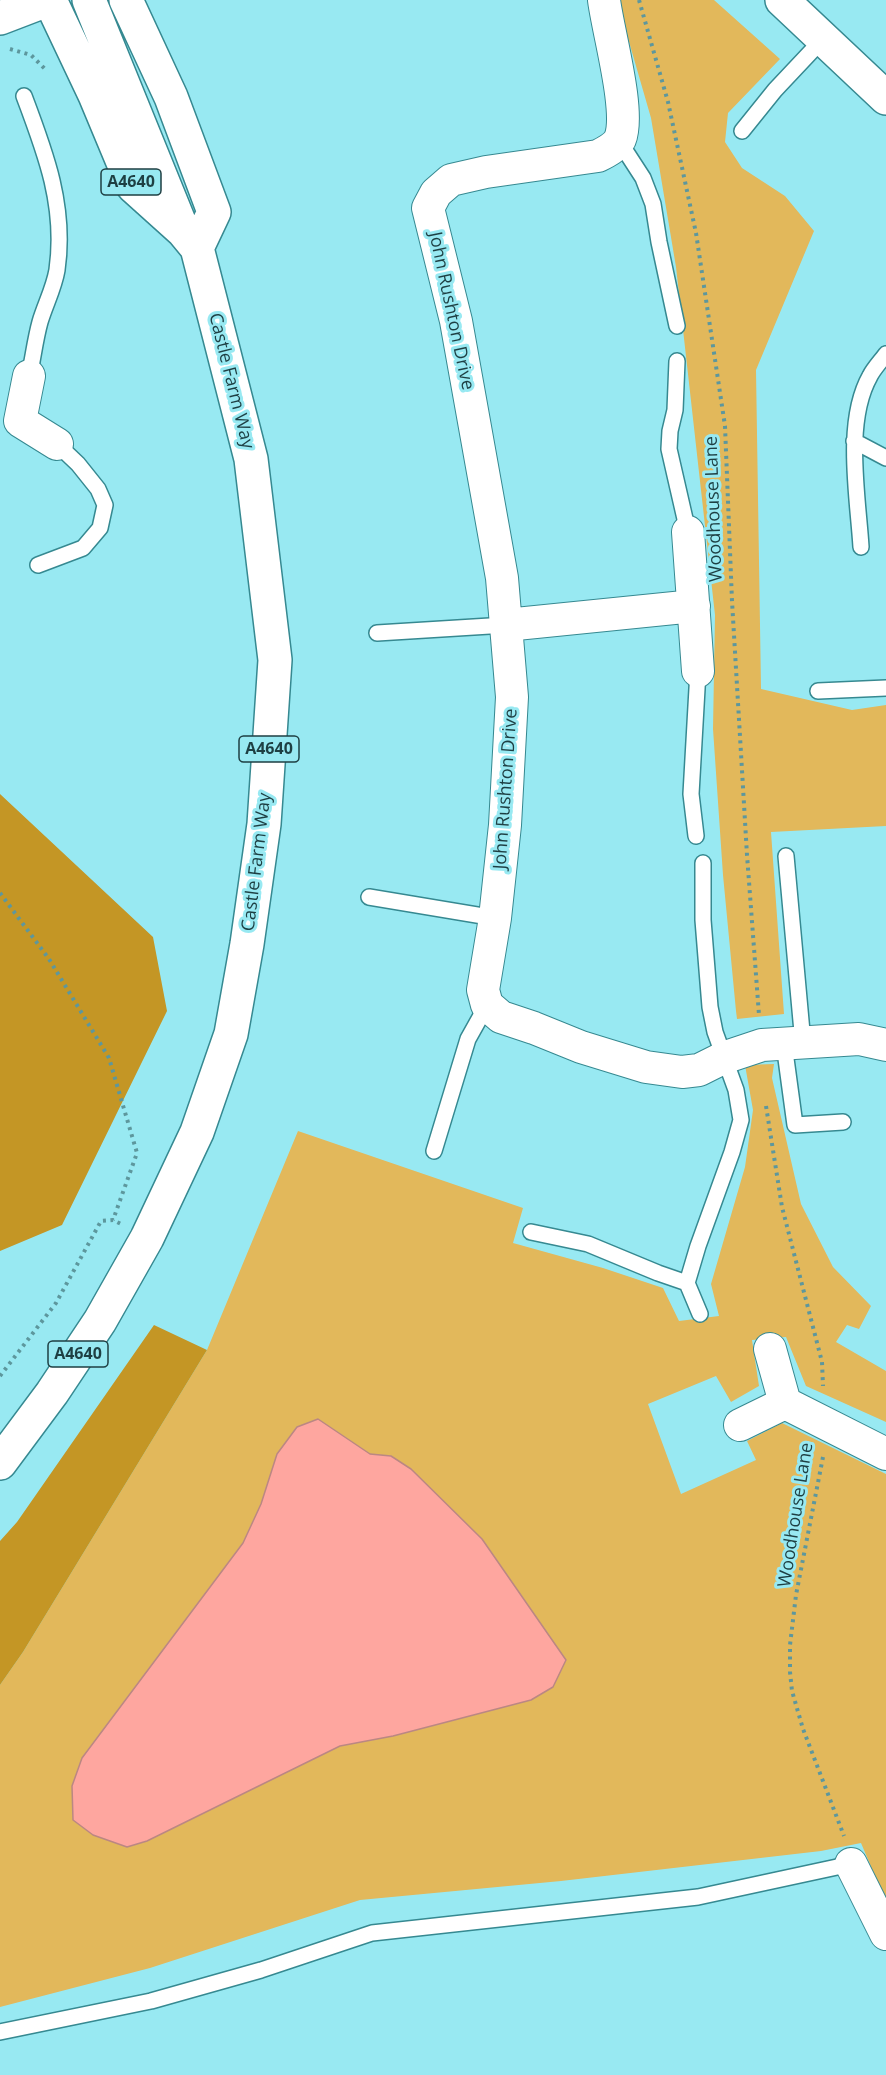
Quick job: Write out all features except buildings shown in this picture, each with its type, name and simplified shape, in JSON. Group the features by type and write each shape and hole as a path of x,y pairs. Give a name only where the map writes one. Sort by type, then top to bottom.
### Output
{"main road":[{"path":"0,18 48,0"},
{"name":"A4640","path":"48,0 94,95 133,186 190,240"},
{"name":"Castle Farm Way","path":"0,1464 94,1330 147,1238 197,1132 231,1034 247,944 264,824 275,660 251,459 190,240 89,0"},
{"path":"126,0 171,97 214,212 190,240"},
{"path":"782,0 886,98"}],"street":[{"path":"604,0 619,83 623,127 619,141"},
{"name":"John Rushton Drive","path":"487,1005 483,990 495,918 505,825 512,697 502,578 456,321 428,208 436,193 451,180 551,161 598,156 619,141"},
{"path":"29,376 10,425 57,444"},
{"path":"688,532 698,671"},
{"path":"506,625 694,606"},
{"path":"487,1005 501,1017 581,1047 645,1066 682,1072 699,1070 723,1058 782,1038 860,1038 886,1045"},
{"path":"770,1349 786,1403 886,1454"},
{"path":"740,1425 786,1403"},
{"path":"851,1864 886,1934"}],"lane":[{"path":"742,131 823,39"},
{"path":"24,96 49,164 57,201 59,240 57,272 40,324 29,376"},
{"path":"619,141 643,178 654,204 659,242 677,326"},
{"path":"861,547 854,441 858,409 869,377 886,354"},
{"path":"677,361 675,410 669,449 688,532"},
{"path":"854,441 886,458"},
{"path":"38,565 83,548 100,528 105,505 98,489 78,464 57,444"},
{"path":"378,633 506,625"},
{"path":"696,836 691,794 698,671"},
{"path":"818,691 886,688"},
{"path":"786,856 782,1038 795,1125 843,1122"},
{"path":"700,1314 687,1283 741,1120 736,1090 723,1058 710,1007 703,920 703,863"},
{"path":"369,897 495,918"},
{"path":"434,1151 468,1039 487,1005"},
{"path":"531,1232 588,1244 658,1274 687,1283"},
{"path":"0,2032 151,2001 261,1970 372,1933 698,1897 851,1864"}],"path":[{"name":"Woodhouse Lane","path":"639,0 668,102 696,233 725,426 732,601 747,855 782,1038"},
{"path":"0,48 31,56 47,71"},
{"path":"0,892 48,959 109,1058 137,1153 113,1220 101,1221 56,1303 0,1377"},
{"name":"Woodhouse Lane","path":"766,1105 782,1207 822,1362 823,1453 796,1595 790,1645 792,1691 851,1864"}],"shaded area":[{"path":"617,0 714,0 780,59 728,113 725,142 742,168 785,196 814,231 756,370 761,689 852,710 886,705 886,826 771,832 784,1014 737,1019 723,875 713,729 715,615 676,267 651,118"},
{"path":"0,794 153,937 167,1011 62,1225 0,1251"},
{"path":"774,1064 772,1078 801,1204 833,1267 871,1306 859,1329 847,1325 836,1342 886,1371 886,1422 806,1386 786,1337 752,1340 759,1386 731,1402 716,1376 648,1404 681,1494 756,1460 747,1441 782,1423 886,1474 886,1902 861,1843 821,1851 561,1881 360,1900 150,1968 0,2007 0,1685 23,1652 207,1350 298,1131 523,1208 513,1243 603,1268 663,1288 679,1321 719,1316 711,1284 745,1167 753,1110 745,1065"},
{"path":"154,1325 207,1350 23,1652 0,1685 0,1541 17,1522"},
{"path":"318,1419 370,1454 391,1456 411,1469 482,1539 566,1660 553,1687 531,1700 393,1736 340,1746 147,1841 127,1847 93,1835 73,1820 72,1786 82,1758 243,1543 261,1504 277,1454 297,1427"}]}
